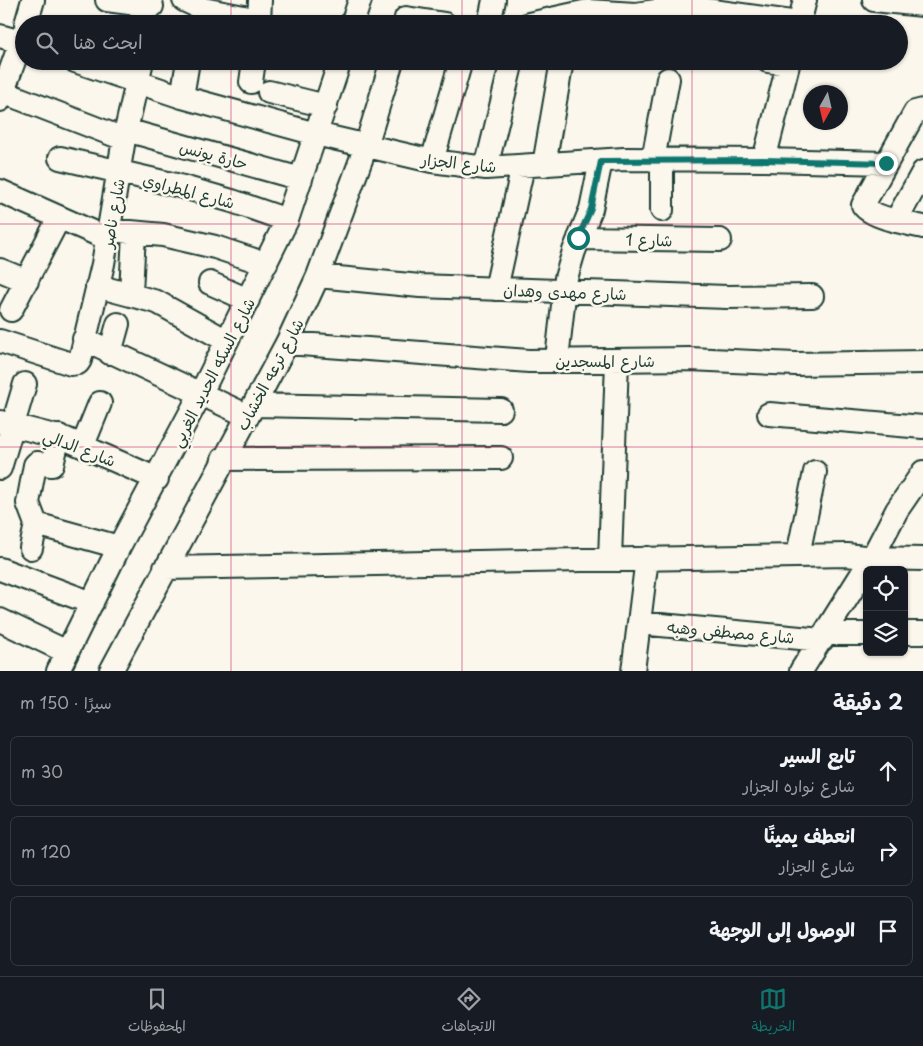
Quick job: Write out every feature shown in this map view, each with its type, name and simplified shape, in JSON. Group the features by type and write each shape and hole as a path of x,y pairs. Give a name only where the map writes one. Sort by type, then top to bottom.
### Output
{"street":[{"path":"27,15 33,0"},
{"path":"107,0 150,10"},
{"path":"355,15 360,0"},
{"path":"492,15 494,0"},
{"path":"801,15 805,0"},
{"path":"874,0 923,5"},
{"path":"563,15 605,11 635,14 667,4 742,15"},
{"path":"191,10 260,15"},
{"path":"1,94 15,49"},
{"name":"شارع الجزار","path":"100,70 182,97 316,134 432,161 486,168 601,161 657,160 886,163"},
{"name":"شارع ناصر","path":"0,341 71,364 78,363 108,235 125,134 140,70"},
{"path":"182,97 186,70"},
{"name":"شارع السكه الحديد الغربي","path":"62,661 119,547 157,479 200,395 287,220 337,70"},
{"name":"شارع ترعه الخشاب","path":"111,671 223,459 287,343 318,276 366,146 389,70"},
{"path":"432,161 458,70"},
{"path":"486,168 510,70"},
{"path":"496,289 559,70"},
{"path":"764,160 781,70"},
{"path":"258,78 326,106"},
{"path":"662,210 657,160 668,80"},
{"name":"حارة يونس","path":"1,94 125,134 301,179"},
{"path":"923,110 915,112 863,205 866,209 896,221 923,226"},
{"name":"شارع المطراوي","path":"60,158 176,184 287,220"},
{"path":"558,359 564,291 578,238 591,209 601,161"},
{"path":"896,221 923,172"},
{"path":"0,191 59,218 108,235 134,232 163,235 215,247 266,264"},
{"path":"11,310 59,218"},
{"path":"131,293 134,232"},
{"name":"شارع 1","path":"578,238 720,240"},
{"path":"0,270 27,281"},
{"name":"شارع مهدى وهدان","path":"318,276 420,286 727,297 812,296"},
{"path":"210,283 248,300"},
{"path":"97,286 131,293 157,302 227,341"},
{"path":"110,353 118,324"},
{"path":"84,339 200,395 251,411 501,410"},
{"name":"شارع المسجدين","path":"287,343 518,360 617,361 690,359 795,364 923,362"},
{"path":"610,559 617,361"},
{"path":"0,468 7,423 25,384"},
{"path":"83,445 100,403"},
{"path":"769,414 923,427"},
{"name":"شارع الدالي","path":"7,423 59,436 157,479"},
{"path":"31,548 36,524 28,505 35,465 37,463 52,465 59,436"},
{"path":"223,459 501,458"},
{"path":"798,555 815,472"},
{"path":"800,671 872,558 897,510 923,472"},
{"path":"36,524 119,547"},
{"path":"165,568 847,554 872,558 923,559"},
{"path":"633,671 647,558"},
{"path":"0,569 92,602"},
{"path":"0,620 62,661"},
{"name":"شارع مصطفى وهبه","path":"639,623 823,637 863,634"},
{"path":"908,633 923,633"}],"route":[{"path":"578,238 591,209 601,161 624,159 886,163"}]}
